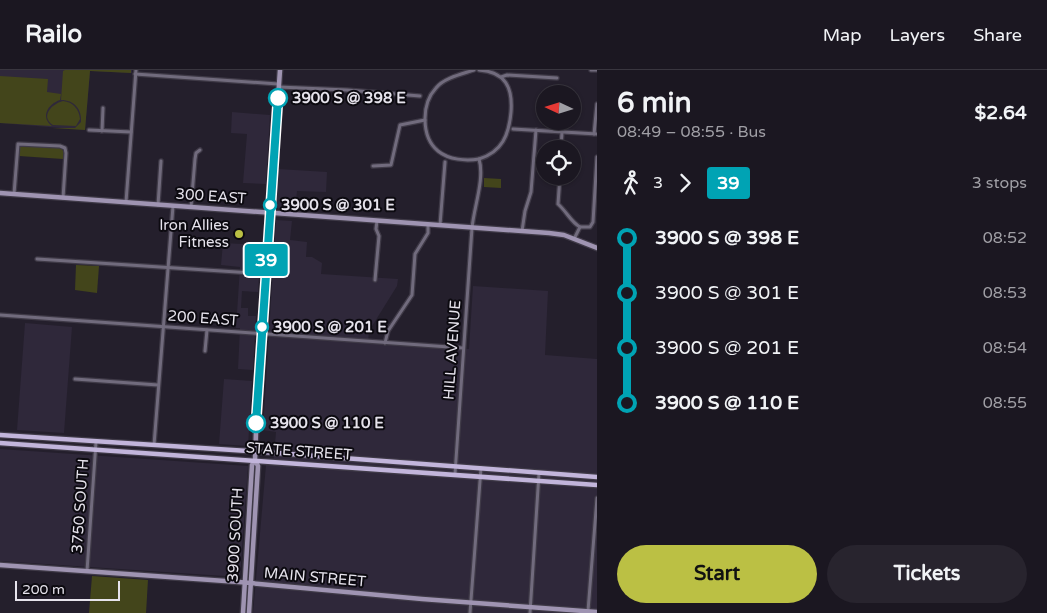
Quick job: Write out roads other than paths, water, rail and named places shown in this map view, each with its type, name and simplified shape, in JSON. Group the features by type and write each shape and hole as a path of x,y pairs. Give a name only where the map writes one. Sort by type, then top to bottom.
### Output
{"main road":[{"name":"STATE STREET","path":"0,435 597,477"},
{"name":"STATE STREET","path":"0,443 597,485"}],"street":[{"name":"3900 SOUTH","path":"249,613 248,583 252,465 256,452 261,334 280,70"},
{"path":"474,70 451,78 436,87 428,101 424,114 427,132 437,150 453,158 479,159 498,149 508,135 511,96 507,84 501,77 479,70"},
{"path":"591,70 597,70"},
{"path":"126,202 136,72 278,86 420,96"},
{"path":"501,77 507,75 557,78"},
{"path":"513,129 596,134 597,104"},
{"path":"102,131 103,108"},
{"path":"373,166 391,165 400,125 425,120"},
{"path":"89,130 131,132"},
{"path":"522,231 525,211 531,192 536,130"},
{"path":"562,132 562,140"},
{"path":"14,194 18,144 60,146 65,148 63,198"},
{"path":"191,208 194,159 196,153 200,150"},
{"path":"559,185 558,204 568,213 573,223 580,227 590,227 597,157"},
{"name":"HILL AVENUE","path":"455,474 472,228 479,190 479,159"},
{"path":"158,205 161,161"},
{"path":"440,225 445,162"},
{"name":"300 EAST","path":"0,193 558,234 597,248"},
{"path":"154,445 173,206"},
{"path":"376,280 379,238 376,229 377,221"},
{"path":"385,343 388,331 412,295 415,254 428,233 428,225"},
{"path":"574,239 580,227"},
{"path":"37,259 266,274"},
{"name":"200 EAST","path":"0,315 463,348"},
{"path":"205,351 207,330"},
{"path":"74,379 158,386"},
{"name":"3750 SOUTH","path":"87,571 96,442"},
{"path":"470,613 481,468"},
{"path":"530,610 539,473"},
{"path":"588,612 597,498"},
{"name":"MAIN STREET","path":"0,566 248,583 530,610 597,612"},
{"name":"3900 SOUTH","path":"243,613 248,583"}],"place":[{"name":"3900 S @ 398 E","path":"278,98"},
{"name":"3900 S @ 301 E","path":"270,205"},
{"name":"Iron Allies Fitness","path":"239,234"},
{"name":"3900 S @ 201 E","path":"262,327"},
{"name":"3900 S @ 110 E","path":"256,423"}]}
